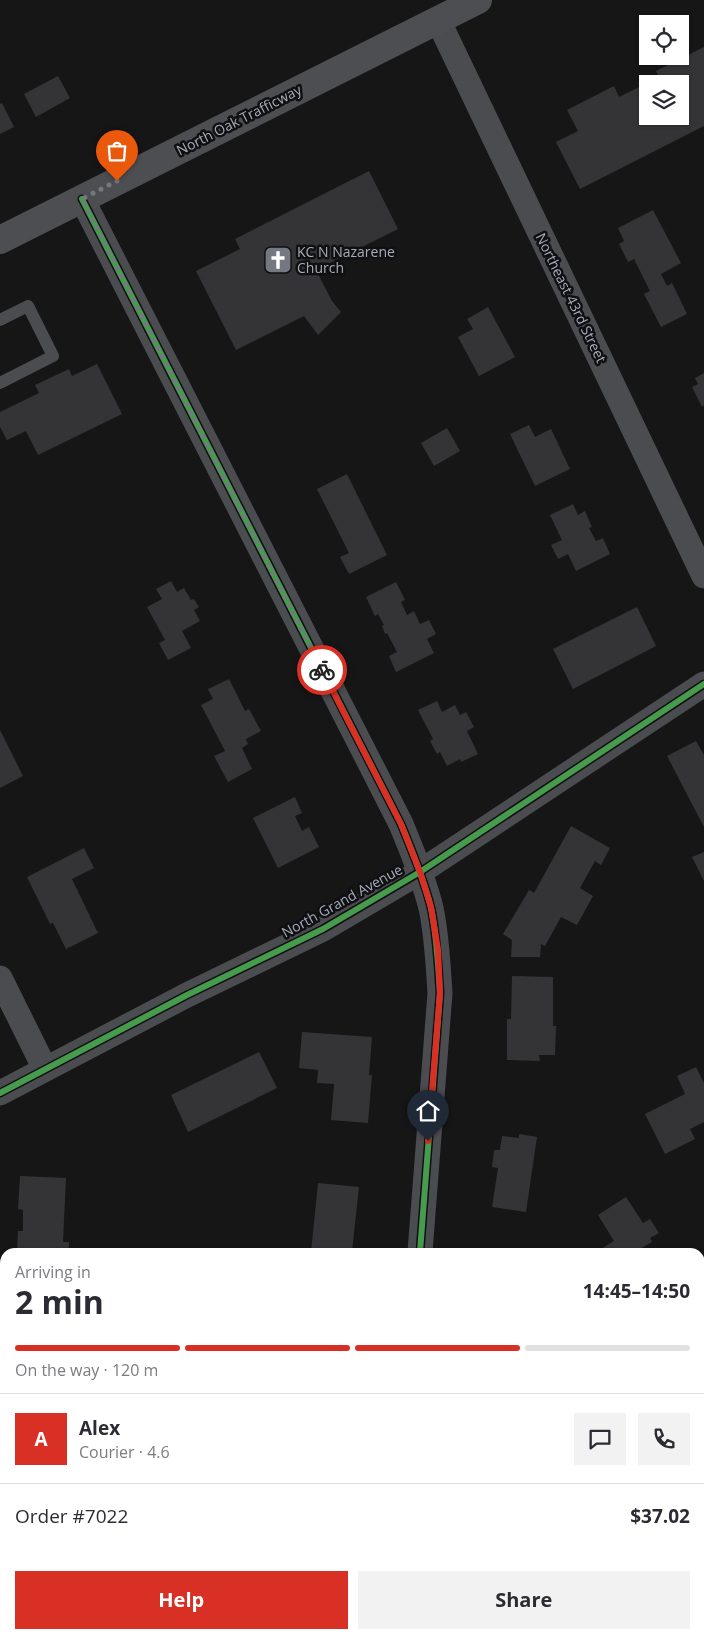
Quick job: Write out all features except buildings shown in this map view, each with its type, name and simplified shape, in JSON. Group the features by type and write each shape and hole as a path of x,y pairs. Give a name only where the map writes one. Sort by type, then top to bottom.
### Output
{"main road":[{"name":"North Oak Trafficway","path":"0,240 478,0"}],"street":[{"name":"Northeast 43rd Street","path":"438,20 704,576"},
{"path":"82,199 401,824 420,872 432,916 438,950 440,993 420,1248"},
{"name":"North Grand Avenue","path":"0,1093 187,995 323,929 420,872 704,684"},
{"path":"0,978 45,1069"}],"lane":[{"path":"0,320 28,306 53,356 0,382"}],"cycle path":[{"path":"82,199 401,824 425,886 435,929 440,993 420,1248"},
{"path":"0,1093 187,995 323,929 420,872 704,684"}],"way so far":[{"path":"117,181 82,199 322,670"}],"place":[{"name":"KC N Nazarene Church","path":"278,260"}],"route":[{"path":"322,670 401,824 420,872 431,907 438,950 440,993 428,1141"}]}
